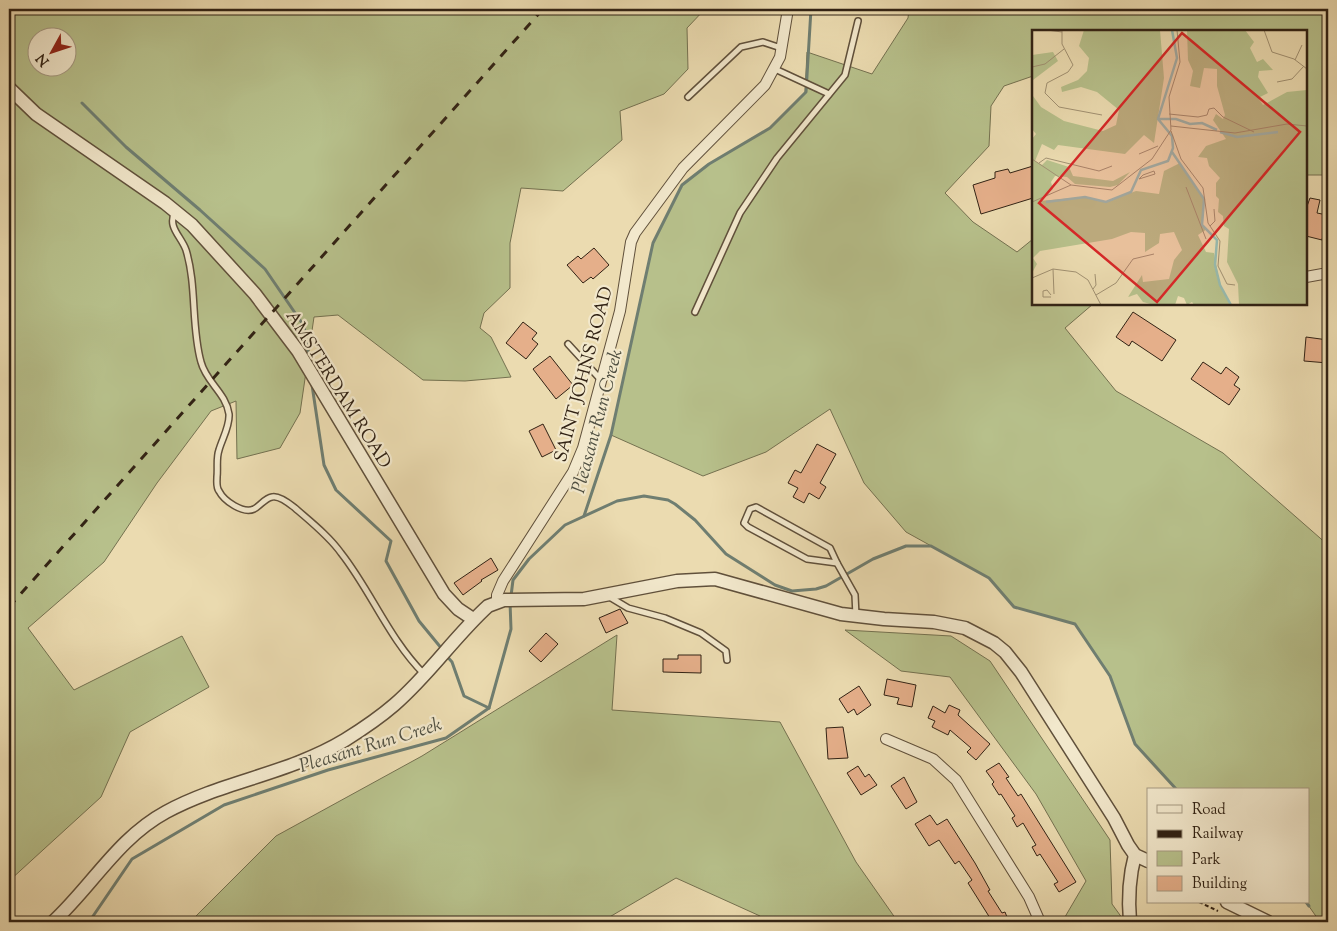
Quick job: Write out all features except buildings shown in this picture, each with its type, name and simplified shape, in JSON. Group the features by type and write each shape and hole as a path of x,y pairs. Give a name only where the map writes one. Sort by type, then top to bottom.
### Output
{"street":[{"name":"SAINT JOHNS ROAD","path":"501,601 497,595 503,581 573,472 583,448 620,311 630,242 683,168 756,97 775,69 782,48 788,9"},
{"name":"AMSTERDAM ROAD","path":"9,88 36,114 176,212 217,250 271,312 298,351 444,594 458,609 473,619"},
{"path":"1307,277 1328,273"},
{"path":"53,922 122,845 142,828 189,801 292,767 346,740 394,705 424,675 473,619 488,606 501,601 584,599 607,596 677,581 715,579 820,610 856,616 951,623 965,628 1000,647 1021,672 1135,855 1147,861"},
{"path":"886,739 933,759 956,780 1030,897 1040,922"},
{"path":"1130,922 1128,904 1130,870 1135,855"},
{"path":"1231,904 1268,922"}],"lane":[{"path":"695,312 740,213 777,158 845,75 858,21"},
{"path":"688,97 741,47 763,42 782,48"},
{"path":"775,69 829,94"},
{"path":"176,212 172,218 172,226 186,250 193,285 200,361 206,375 221,395 228,413 229,420 218,452 217,487 219,492 229,502 245,510 253,509 271,496 277,497 293,506 342,553 404,650 424,675"},
{"path":"568,344 601,380"},
{"path":"838,565 807,559 748,527 744,522 750,510 756,507 830,548 855,595 856,616"},
{"path":"607,596 628,608 665,618 701,633 726,651 727,660"}],"green space":[{"path":"9,9 705,9 687,28 688,69 664,94 620,111 622,140 563,191 521,188 510,243 510,288 484,313 480,328 491,337 511,377 465,381 423,380 338,315 314,317 300,413 280,448 237,459 236,401 211,411 157,483 104,562 28,628 74,690 182,636 209,687 130,732 101,797 9,881 9,307 14,275 9,273"},
{"path":"909,9 1328,9 1328,175 1307,175 1307,30 1032,30 1032,76 1004,86 991,106 989,146 945,193 973,222 1017,252 1032,240 1032,305 1092,305 1065,328 1116,391 1223,453 1328,545 1328,922 1320,922 1307,904 1310,904 1310,788 1175,788 1135,744 1110,676 1075,624 1014,607 989,578 906,532 864,483 830,409 766,452 703,476 611,435 653,243 682,185 709,164 770,128 805,92 807,52 872,74 908,18"},
{"path":"845,630 951,636 990,661 1110,840 1112,904 1125,922 1062,922 1086,881 1036,794 950,677 901,671"},
{"path":"617,635 612,710 780,722 856,862 898,922 762,922 760,916 676,878 601,922 190,922 276,836 422,756"}],"waterway":[{"name":"Pleasant Run Creek","path":"584,516 611,435 653,243 682,185 709,164 770,128 806,92 811,9"},
{"path":"82,103 126,147 265,269 304,326 309,359"},
{"path":"312,385 324,465 336,490 391,541 386,561 419,621 442,649"},
{"path":"511,596 513,580 529,559 565,525 617,501 644,496 668,500 675,504 695,520 726,554 775,585 792,591 816,589 826,586 873,559 906,546 931,546 989,578 1014,607 1075,624 1110,676 1135,744 1175,788"},
{"name":"Pleasant Run Creek","path":"89,922 132,859 224,805 328,770 446,738 489,708 511,629 510,602"},
{"path":"445,654 452,662 464,696 489,708"}],"railway":[{"path":"9,607 543,9"}]}
